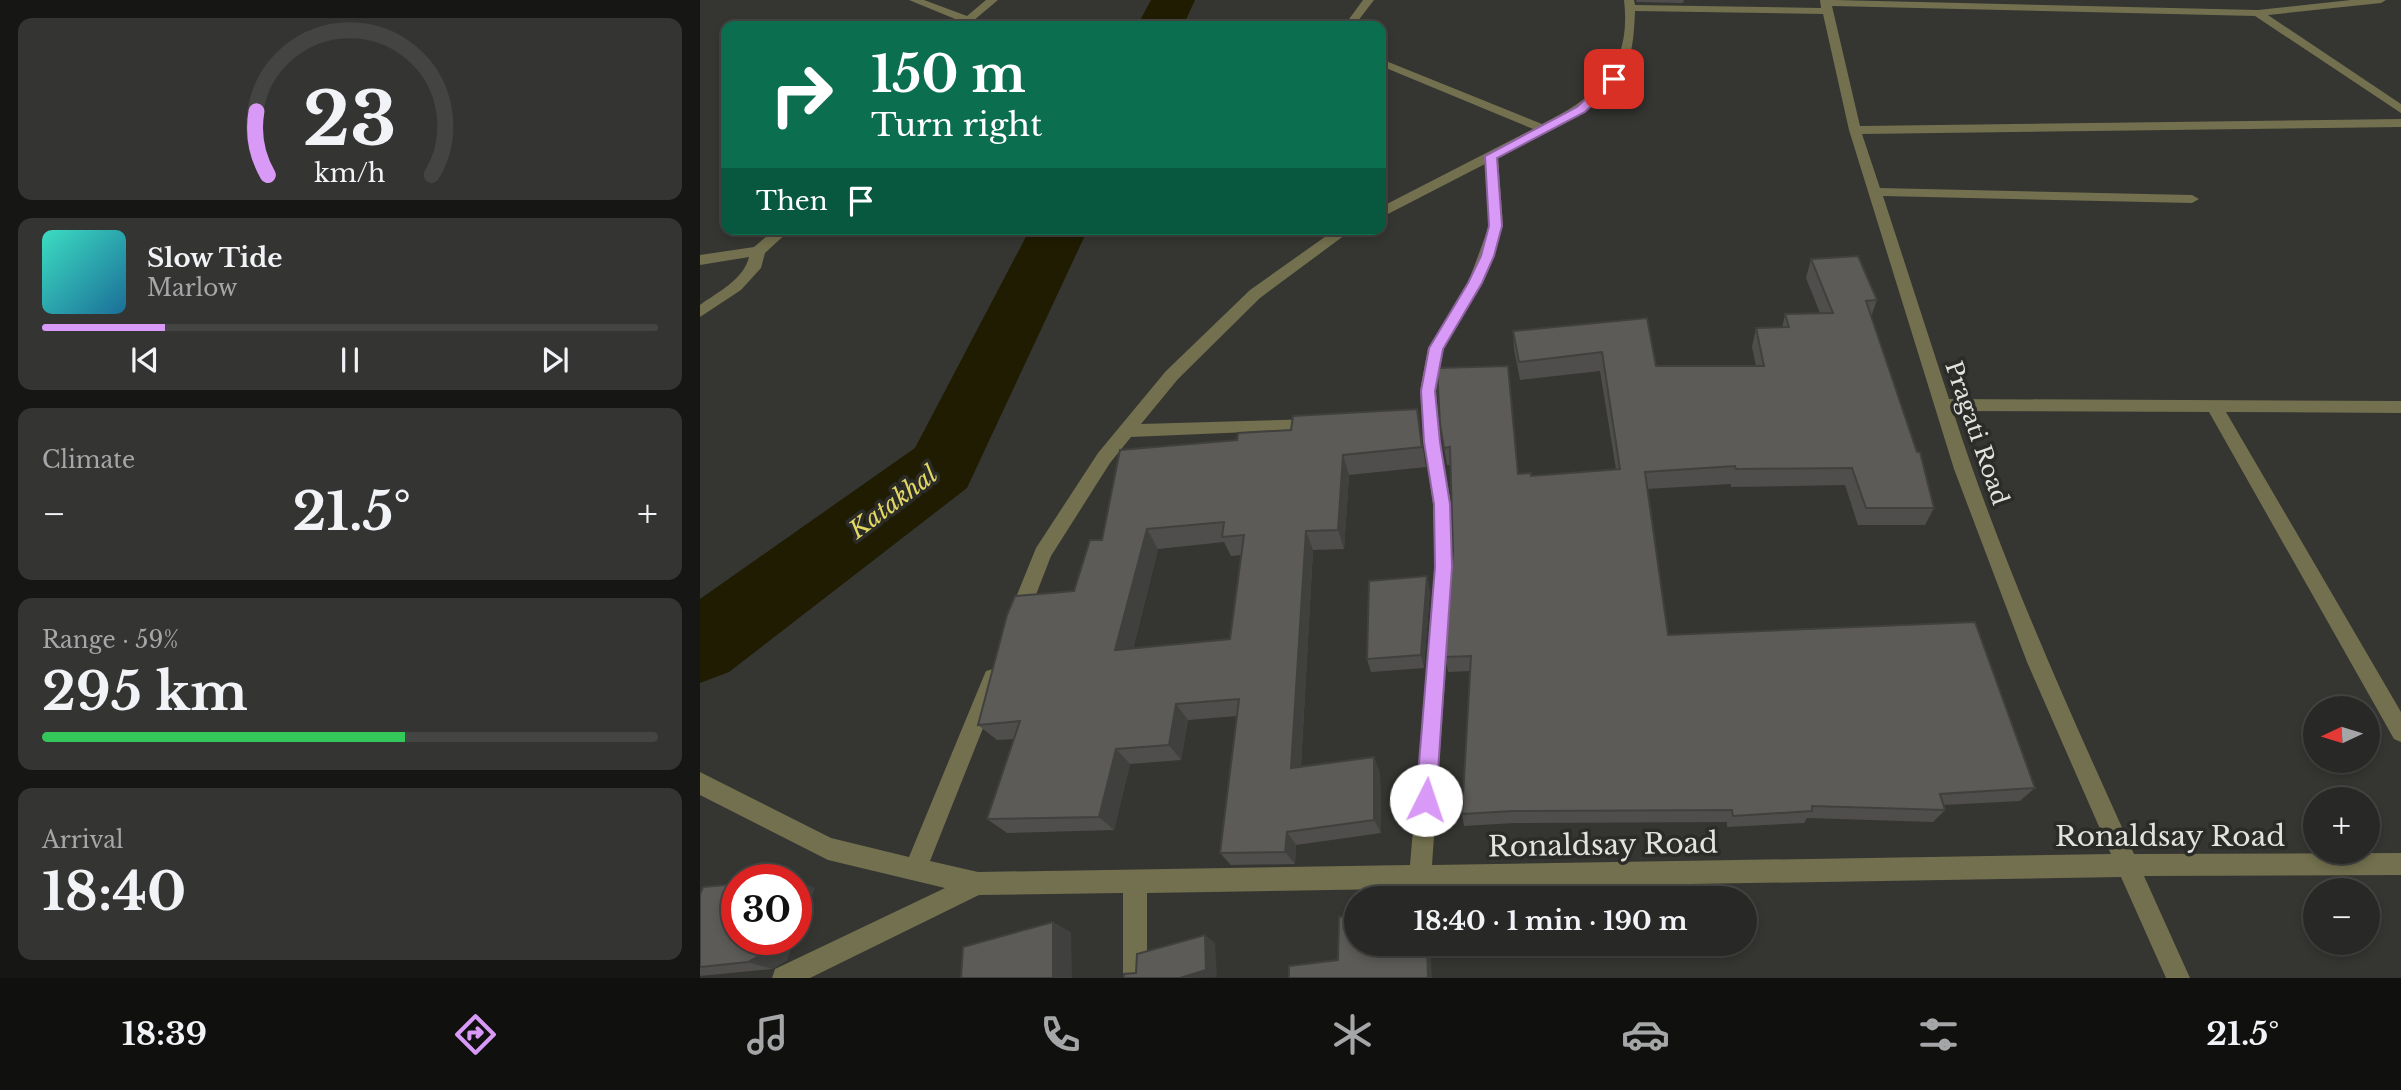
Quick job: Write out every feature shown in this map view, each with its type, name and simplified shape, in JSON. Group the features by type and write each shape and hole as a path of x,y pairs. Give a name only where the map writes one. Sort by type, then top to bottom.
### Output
{"street":[{"path":"914,0 961,21"},
{"path":"968,21 993,0"},
{"path":"1353,21 1369,0"},
{"path":"1386,209 1581,109 1614,79 1627,48 1630,4 2103,5 2258,13 2381,0"},
{"name":"Pragati Road","path":"1826,5 1855,130 1963,469 2037,662 2178,978"},
{"path":"2258,13 2401,109"},
{"path":"1386,64 1544,129"},
{"path":"1855,130 2401,123"},
{"path":"1420,878 1444,567 1442,504 1423,421 1436,348 1475,283 1496,226 1491,156"},
{"path":"1875,192 2192,199"},
{"path":"700,260 758,251 777,235"},
{"path":"1013,630 1043,553 1104,458 1126,431 1172,376 1255,294 1338,235"},
{"path":"700,312 736,287 754,268 758,251"},
{"path":"1943,405 2401,407"},
{"path":"2214,406 2401,732"},
{"path":"1126,431 1334,424"},
{"path":"915,870 1003,655"},
{"name":"Ronaldsay Road","path":"700,783 828,849 978,884 2129,865 2401,864"},
{"path":"1135,882 1135,978"},
{"path":"784,978 978,884"}],"building":[{"path":"1858,256 1877,300 1866,301 1917,452 1920,452 1934,508 1866,508 1852,468 1736,469 1735,466 1645,472 1668,635 1975,622 2035,788 1940,794 1945,810 1812,806 1812,811 1733,816 1732,810 1513,811 1462,814 1471,656 1445,657 1453,551 1450,447 1444,448 1440,424 1437,368 1508,366 1518,474 1531,473 1531,476 1620,469 1602,352 1519,362 1513,331 1647,318 1656,366 1764,366 1756,328 1789,327 1785,314 1833,313 1811,259"},
{"path":"1417,409 1422,447 1343,455 1338,530 1306,531 1291,768 1374,757 1374,820 1287,832 1285,852 1220,853 1239,699 1176,704 1169,745 1116,749 1099,817 987,819 1020,721 978,725 1007,615 1015,596 1074,591 1090,540 1102,540 1120,450 1237,440 1238,433 1291,430 1293,416","holes":["1224,522 1222,537 1244,535 1230,639 1115,650 1147,529"]},
{"path":"1427,576 1421,655 1367,659 1369,581"},
{"path":"721,885 721,955 760,955 748,962 700,967 700,895 703,887"},
{"path":"1344,916 1344,956 1427,956 1428,978 1289,978 1289,966 1338,960 1339,917"},
{"path":"1053,922 1053,978 961,978 963,947"},
{"path":"1205,935 1206,970 1180,978 1124,978 1124,974 1136,973 1137,954"}],"waterway":[{"name":"Katakhal","path":"1162,21 1173,0"},
{"name":"Katakhal","path":"700,646 941,468 1056,235"}],"route":[{"path":"1426,800 1444,567 1442,504 1432,442 1428,391 1436,348 1475,283 1496,226 1491,156 1581,109 1614,79"}]}
